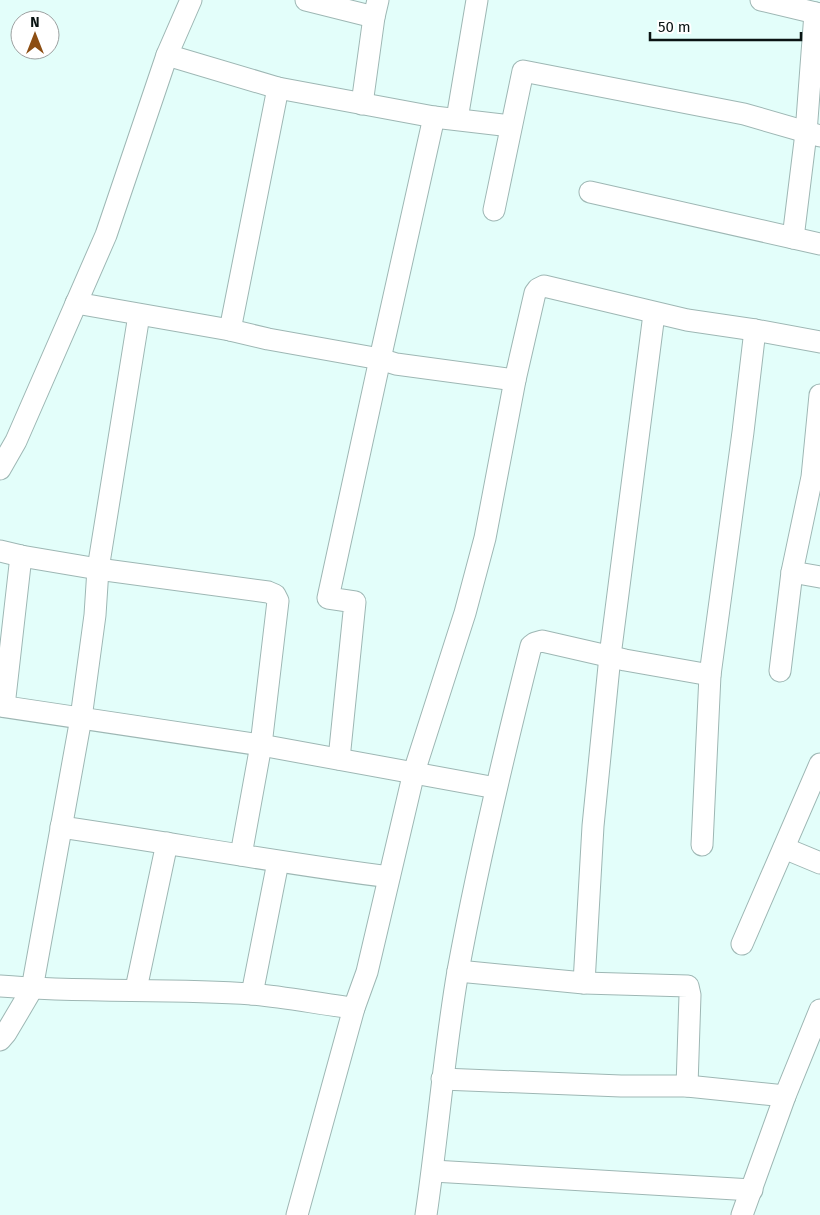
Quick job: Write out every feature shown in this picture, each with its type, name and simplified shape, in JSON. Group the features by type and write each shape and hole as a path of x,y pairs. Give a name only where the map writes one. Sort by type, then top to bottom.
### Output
{"street":[{"path":"0,469 16,441 106,236 167,55 191,0"},
{"path":"306,0 376,8 362,104"},
{"path":"457,119 477,0"},
{"path":"761,0 817,14 813,135 793,238"},
{"path":"167,55 278,88 434,117 511,126"},
{"path":"494,210 523,71 744,114 813,135"},
{"path":"230,330 278,88"},
{"path":"339,759 355,602 328,598 434,117"},
{"path":"590,192 720,223 820,244"},
{"path":"297,1215 354,1008 367,972 414,772 465,613 485,538 515,380 535,293 544,286 654,314 820,342"},
{"path":"76,303 230,330 380,359 396,364 515,380"},
{"path":"584,984 593,826 610,656 654,314"},
{"path":"0,1040 32,989 81,718 94,623 98,569 139,315"},
{"path":"702,845 710,675 742,442 755,330"},
{"path":"780,670 792,572 816,478 820,395"},
{"path":"0,551 98,569 268,592 275,595 278,601 261,745 240,855"},
{"path":"21,556 2,706 261,745 496,788"},
{"path":"792,572 820,577"},
{"path":"426,1215 433,1171 442,1079 458,971 496,788 531,646 542,641 710,675"},
{"path":"742,944 820,764"},
{"path":"61,827 278,862 390,877"},
{"path":"136,990 167,843"},
{"path":"784,848 820,863"},
{"path":"252,994 278,862"},
{"path":"458,971 584,984 688,986 690,995 687,1086"},
{"path":"0,986 32,989 252,994 354,1008"},
{"path":"742,1215 785,1096 820,1010"},
{"path":"442,1079 621,1086 687,1086 785,1096"},
{"path":"433,1171 752,1190"}]}
